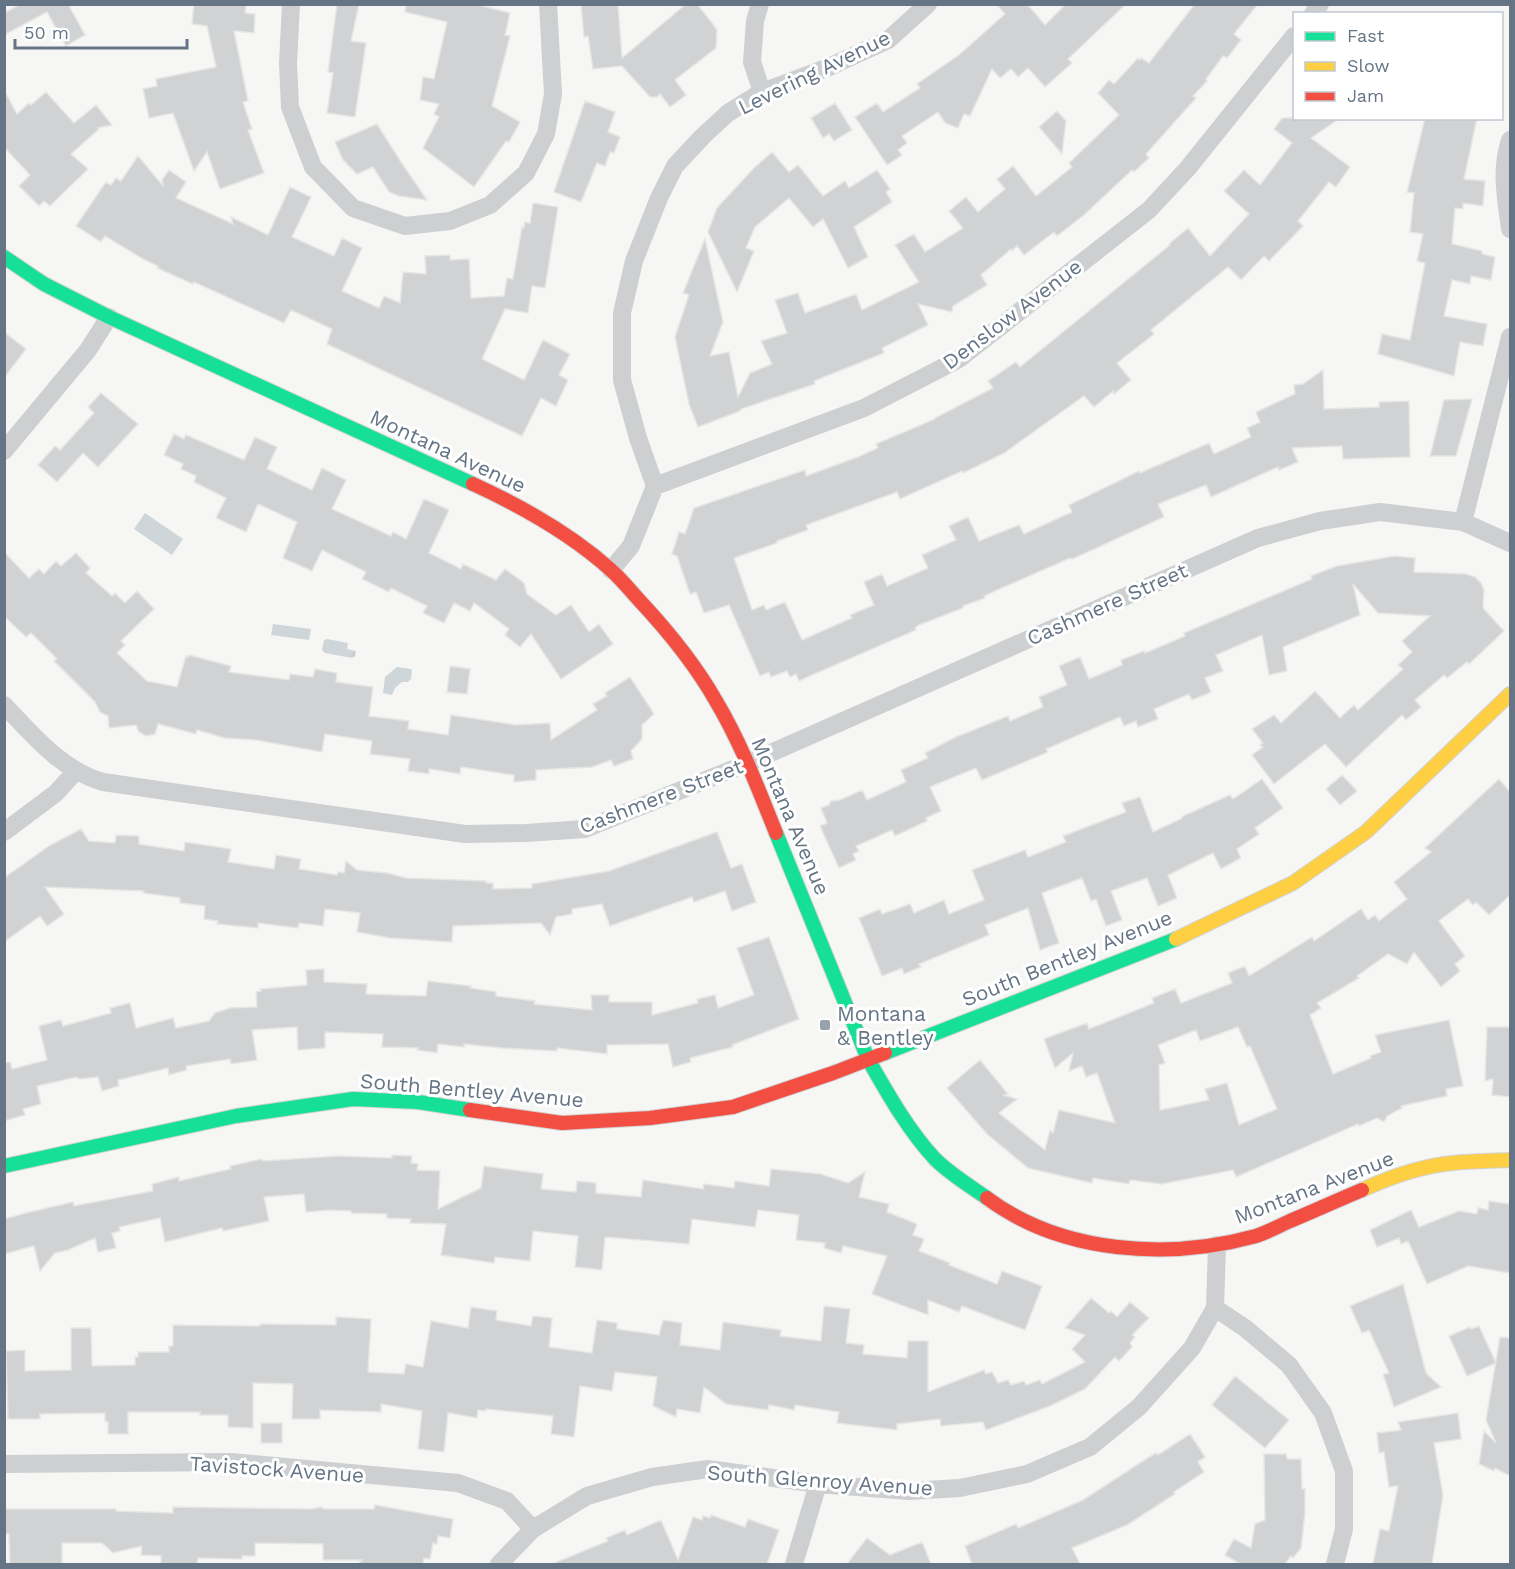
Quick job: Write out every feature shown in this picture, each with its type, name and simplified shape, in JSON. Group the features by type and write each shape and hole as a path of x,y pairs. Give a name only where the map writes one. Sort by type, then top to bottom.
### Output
{"street":[{"path":"291,4 288,63 290,107 313,167 353,208 405,226 450,220 490,205 526,173 546,134 553,94 548,4"},
{"path":"760,4 754,21 752,62 762,92"},
{"name":"Levering Avenue","path":"655,486 638,438 622,380 621,313 634,261 659,198 675,166 728,113 762,92 829,67 888,40 928,4"},
{"name":"Denslow Avenue","path":"655,486 864,408 959,359 1149,210 1188,168 1293,37"},
{"path":"1510,140 1503,180 1510,229"},
{"name":"Montana Avenue","path":"4,257 44,284 109,317 516,504 566,536 611,570 661,624 698,671 717,702 748,763 868,1059 893,1103 913,1133 937,1161 1004,1208 1038,1227 1071,1237 1106,1245 1167,1250 1217,1245 1259,1235 1384,1180 1421,1169 1451,1163 1510,1160"},
{"path":"4,451 87,350 109,317"},
{"path":"1463,522 1510,337"},
{"path":"611,570 631,546 655,486"},
{"name":"Cashmere Street","path":"4,705 48,750 75,772 103,782 465,834 585,829 748,763 1258,538 1320,521 1380,512 1463,522 1510,543"},
{"name":"South Bentley Avenue","path":"4,1166 236,1116 353,1099 418,1102 562,1124 650,1118 733,1107 868,1059 1177,938 1293,883 1366,832 1510,694"},
{"path":"4,832 56,793 75,772"},
{"name":"South Glenroy Avenue","path":"499,1564 534,1529 587,1496 652,1477 708,1469 818,1484 909,1491 960,1488 1027,1474 1090,1447 1139,1407 1192,1348 1215,1308 1217,1245"},
{"path":"1215,1308 1245,1328 1288,1365 1323,1413 1344,1471 1344,1529 1335,1564"},
{"name":"Tavistock Avenue","path":"4,1464 231,1462 458,1483 507,1501 534,1529"},
{"path":"794,1564 818,1484"}],"shaded area":[{"path":"145,513 183,539 172,555 134,529"},
{"path":"273,624 311,629 309,640 271,635"},
{"path":"324,640 348,643 347,649 356,651 355,656 352,658 325,653 322,650"},
{"path":"397,667 411,669 411,679 408,682 402,682 395,688 392,695 383,693 385,677"}],"building":[{"path":"21,4 68,4 85,35 66,46 47,12 4,35 4,13"},
{"path":"194,4 246,4 245,13 255,14 254,33 234,31 248,101 243,102 252,129 248,130 264,173 220,189 207,152 194,171 173,113 149,118 143,89 157,86 156,79 216,67 207,26 192,24"},
{"path":"337,4 359,4 351,41 366,43 355,117 327,113 333,73 328,72"},
{"path":"406,4 475,4 510,13 505,35 510,36 492,106 520,122 509,142 506,141 474,187 423,148 439,117 434,114 439,104 420,100 423,77 434,79 447,22 405,12"},
{"path":"581,4 618,4 622,58 686,4 697,4 717,30 716,48 675,80 686,95 670,107 660,94 657,97 650,97 622,66 593,69 588,36 584,37"},
{"path":"996,4 1027,4 1045,25 1066,4 1126,4 1068,59 1072,63 1045,87 1028,68 1018,77 1011,69 1000,78 992,69 970,116 964,114 958,128 945,123 938,112 902,136 907,143 898,150 902,155 887,165 855,117 877,103 883,112 920,88 917,84 959,55 1005,14"},
{"path":"1195,4 1258,4 1234,34 1241,40 1227,58 1223,56 1206,79 1207,81 1193,96 1196,98 1146,154 1149,158 1134,172 1132,170 1084,215 1057,236 1054,232 1024,255 1017,246 1012,251 1011,249 981,275 987,285 953,306 952,312 918,304 928,325 882,348 884,353 814,381 815,384 741,409 698,427 689,404 675,337 689,295 683,293 705,239 723,322 710,356 729,352 738,397 750,373 772,364 761,341 787,333 775,300 798,293 805,313 856,294 862,310 919,282 895,245 914,234 925,252 963,228 949,211 966,197 978,212 1005,189 997,179 1013,166 1036,196 1072,167 1069,163 1119,115 1098,93 1109,80 1114,84 1138,58 1149,63"},
{"path":"4,90 17,114 46,92 74,123 96,105 112,125 98,128 71,154 88,169 50,206 44,201 39,206 19,186 30,175 4,147"},
{"path":"585,101 615,112 608,132 620,137 614,153 610,152 605,166 597,163 581,202 554,192"},
{"path":"835,103 852,130 834,141 829,134 823,138 811,118"},
{"path":"1057,111 1066,121 1062,154 1039,127"},
{"path":"1282,118 1337,120 1311,138 1350,167 1336,187 1329,182 1298,221 1303,226 1269,261 1264,256 1241,280 1228,267 1151,330 1154,334 1117,363 1131,380 1094,407 1084,396 1004,453 963,473 962,471 900,499 897,492 806,525 808,530 734,558 752,610 764,605 766,610 785,602 802,640 852,618 850,615 874,605 864,582 882,574 887,586 928,568 922,555 956,540 949,526 968,517 979,541 1019,525 1024,534 1072,512 1069,505 1139,471 1140,473 1209,443 1214,454 1251,437 1247,428 1260,422 1256,412 1295,394 1294,385 1303,384 1323,370 1324,409 1379,407 1379,402 1409,401 1410,457 1343,459 1342,446 1292,448 1298,462 1279,470 1278,467 1211,497 1206,485 1158,504 1164,517 995,591 963,608 919,625 915,628 916,630 799,681 796,674 790,677 787,671 771,677 769,672 760,676 729,605 704,613 696,592 690,594 677,556 672,554 679,532 685,534 694,508 805,470 806,476 858,457 878,448 876,444 935,419 993,388 988,381 1016,362 1020,367 1188,228 1210,256 1249,214 1224,191 1244,170 1260,185 1292,143 1274,129"},
{"path":"1425,120 1477,120 1464,179 1485,181 1483,206 1463,203 1463,209 1455,208 1452,244 1482,251 1482,254 1495,257 1491,280 1471,276 1470,284 1452,280 1444,316 1487,324 1483,346 1460,342 1454,376 1378,354 1382,334 1410,340 1425,263 1417,261 1423,234 1410,232 1414,193 1407,192"},
{"path":"377,124 427,200 399,196 389,192 373,167 357,174 343,160 335,142"},
{"path":"772,152 789,172 798,165 823,196 845,181 849,188 877,170 890,189 886,192 892,202 854,227 868,257 848,268 823,219 813,227 789,198 755,227 746,248 754,251 737,292 708,232 717,208"},
{"path":"138,156 163,186 162,180 169,170 186,182 176,198 233,224 231,217 268,235 290,187 311,197 292,237 334,256 342,238 362,248 342,291 379,308 384,296 400,303 403,272 426,274 425,256 450,255 450,260 469,259 471,298 504,296 507,278 513,279 522,227 524,228 525,222 530,223 533,203 558,207 545,288 532,286 528,313 505,309 482,359 524,380 543,340 570,354 559,375 568,380 556,406 541,398 522,436 327,344 332,329 291,310 284,323 194,282 193,284 157,268 158,266 105,236 101,242 76,226 106,182 111,185 116,178 121,181"},
{"path":"4,332 26,349 4,378"},
{"path":"101,393 138,424 98,467 83,453 57,482 38,465 55,446 60,450 94,413 88,407"},
{"path":"1472,399 1456,456 1430,456 1444,400"},
{"path":"174,434 184,439 186,435 244,460 255,437 277,447 267,469 312,490 322,468 346,480 332,509 391,536 393,532 406,539 424,499 449,510 429,553 461,569 463,564 496,580 505,569 524,583 527,594 556,615 571,605 589,632 599,624 613,644 561,679 531,634 520,647 505,635 509,629 474,603 470,611 454,603 444,623 423,613 427,606 391,588 389,592 362,579 366,572 322,550 312,571 283,558 297,522 258,504 246,532 216,518 226,498 194,482 196,476 181,469 183,464 164,455"},
{"path":"4,552 29,578 39,569 44,574 56,561 61,566 76,553 90,568 86,573 112,596 115,593 125,603 137,591 154,609 121,641 125,645 117,653 147,681 177,687 186,656 189,655 231,666 229,672 289,680 290,674 313,677 315,669 337,673 336,682 373,687 369,716 409,721 408,729 448,735 451,715 516,725 550,723 551,740 597,710 593,704 607,696 605,693 630,677 654,714 642,725 642,739 631,751 633,759 614,766 611,760 592,767 536,770 536,780 514,782 514,775 461,767 460,774 429,769 429,774 408,771 410,759 370,754 372,741 325,734 322,752 256,740 225,738 197,730 196,734 158,724 155,734 146,736 139,732 136,725 109,728 108,716 100,712 95,702 54,661 57,659 31,633 26,637 4,616"},
{"path":"1395,556 1415,558 1414,572 1466,574 1475,577 1484,590 1483,608 1504,631 1469,664 1467,662 1447,678 1444,675 1415,700 1421,707 1406,720 1402,715 1346,767 1325,744 1274,784 1252,755 1263,747 1260,745 1263,743 1252,729 1274,715 1281,723 1315,691 1340,718 1354,705 1358,710 1403,669 1398,665 1412,652 1402,641 1430,616 1378,613 1353,584 1360,615 1283,647 1287,671 1269,675 1262,635 1216,655 1223,671 1205,678 1211,692 1192,700 1189,694 1154,709 1158,719 1138,727 1136,721 1124,726 1120,717 1046,749 1048,752 982,780 976,768 930,787 941,811 926,818 927,821 895,836 892,830 856,846 859,851 853,854 856,860 839,868 820,826 827,823 821,808 829,805 831,801 840,800 862,790 867,800 906,782 901,770 928,758 925,753 956,737 1008,716 1010,721 1043,707 1039,697 1067,685 1059,666 1080,657 1089,679 1122,665 1121,660 1144,651 1145,653 1185,636 1184,633 1312,579 1311,576 1337,566"},
{"path":"450,666 470,669 467,694 447,692"},
{"path":"1342,775 1357,791 1340,805 1326,789"},
{"path":"1262,779 1283,808 1255,828 1259,834 1237,849 1241,858 1221,869 1213,853 1168,875 1177,898 1158,906 1147,878 1111,891 1122,920 1106,926 1096,899 1091,901 1082,878 1042,893 1059,943 1040,950 1028,908 985,925 989,935 919,964 921,967 904,974 902,968 882,976 859,918 880,909 882,914 910,904 914,913 944,900 949,914 984,900 972,870 1025,850 1028,857 1066,842 1063,836 1126,812 1122,803 1140,797 1153,832 1230,795 1233,799"},
{"path":"1499,779 1510,792 1510,895 1489,915 1476,902 1473,905 1468,899 1439,921 1465,956 1455,964 1460,971 1441,987 1414,952 1407,964 1388,954 1357,976 1359,978 1317,1003 1321,1008 1310,1015 1333,1074 1381,1052 1375,1035 1449,1020 1463,1086 1446,1089 1447,1096 1401,1106 1402,1108 1387,1116 1384,1122 1377,1118 1359,1126 1358,1124 1236,1177 1233,1170 1162,1184 1130,1180 1129,1184 1093,1178 1092,1183 1028,1168 987,1134 947,1088 980,1060 1008,1094 1003,1095 1017,1099 999,1113 1045,1150 1050,1130 1053,1133 1059,1110 1115,1123 1097,1073 1086,1077 1082,1066 1069,1071 1073,1053 1055,1068 1044,1039 1087,1023 1089,1029 1154,1003 1152,998 1175,989 1181,1003 1232,983 1228,973 1245,966 1249,976 1312,937 1314,941 1361,909 1368,920 1375,915 1379,921 1407,899 1394,882 1431,852 1425,848","holes":["1238,1027 1247,1047 1250,1046 1277,1109 1239,1125 1227,1083 1205,1089 1209,1100 1160,1110 1159,1065 1165,1063 1158,1045 1196,1030 1200,1041"]},
{"path":"81,829 89,841 115,843 116,835 139,836 139,844 184,851 185,842 231,849 228,862 274,869 276,855 301,859 299,869 337,875 338,872 344,873 346,861 357,870 387,873 406,878 486,881 486,883 493,883 493,889 532,888 532,884 609,871 717,832 731,868 742,864 756,902 732,911 725,891 694,902 692,897 610,926 602,904 572,909 572,914 556,917 550,935 541,923 453,926 452,942 390,938 357,932 360,913 325,909 323,926 299,923 298,928 258,923 258,928 217,924 218,921 204,919 205,906 180,903 180,898 143,893 144,891 45,887 64,914 47,926 40,916 4,942 4,878 49,846"},
{"path":"769,937 799,1019 732,1045 733,1047 690,1058 691,1062 673,1067 668,1044 607,1045 607,1054 557,1048 557,1051 438,1044 437,1053 417,1050 418,1048 382,1047 383,1034 325,1032 325,1048 298,1050 297,1027 252,1030 257,1060 231,1064 230,1059 186,1066 187,1070 169,1075 168,1068 118,1080 119,1086 102,1091 98,1077 79,1079 77,1077 37,1086 41,1104 23,1109 25,1115 4,1121 4,1063 10,1062 12,1069 47,1060 39,1026 61,1020 63,1026 111,1013 110,1008 130,1003 136,1028 173,1018 176,1028 209,1021 215,1013 230,1008 257,1007 256,992 261,991 260,989 307,985 306,970 324,969 324,982 367,984 366,994 426,996 428,981 471,986 470,988 496,992 496,996 535,1001 534,1004 592,1010 591,995 609,995 609,1002 652,1002 652,1015 698,1003 697,999 715,995 718,1008 754,995 737,948"},
{"path":"1487,1027 1510,1027 1510,1097 1492,1095 1493,1079 1485,1081"},
{"path":"392,1155 412,1156 411,1163 418,1164 417,1170 440,1171 438,1209 481,1188 484,1166 543,1174 541,1189 576,1192 577,1181 596,1183 596,1193 641,1197 643,1180 703,1189 704,1184 734,1188 735,1181 769,1186 771,1169 821,1174 848,1183 865,1172 859,1197 889,1204 887,1212 917,1224 913,1235 924,1239 919,1251 997,1284 1002,1271 1042,1286 1025,1330 962,1306 959,1312 928,1300 928,1315 872,1294 887,1256 843,1246 841,1253 824,1248 825,1243 796,1240 799,1215 758,1210 755,1227 692,1219 689,1244 605,1237 602,1270 575,1267 578,1236 533,1231 530,1261 495,1257 494,1263 441,1255 446,1224 410,1223 411,1219 387,1218 387,1214 330,1210 306,1212 304,1194 264,1197 269,1221 223,1231 222,1228 165,1242 160,1218 119,1227 120,1231 112,1233 116,1248 98,1252 95,1238 55,1253 40,1271 34,1246 4,1254 4,1219 26,1213 73,1202 74,1206 153,1191 152,1184 179,1177 179,1181 262,1159 263,1161 338,1156 392,1158"},
{"path":"1489,1201 1510,1204 1510,1273 1468,1266 1427,1284 1408,1241 1401,1244 1399,1238 1377,1247 1370,1230 1411,1210 1419,1227 1459,1211 1477,1214 1478,1208 1488,1210"},
{"path":"1403,1284 1426,1373 1441,1387 1394,1407 1383,1374 1389,1373 1369,1330 1362,1333 1350,1306"},
{"path":"1091,1298 1117,1317 1130,1302 1149,1318 1132,1335 1135,1337 1130,1343 1132,1347 1119,1361 1115,1357 1085,1389 1050,1406 986,1430 983,1422 941,1426 940,1419 897,1424 897,1430 837,1423 839,1412 795,1405 794,1410 769,1405 768,1410 726,1404 704,1387 700,1413 677,1409 676,1417 653,1406 657,1377 615,1372 612,1391 580,1386 574,1437 551,1434 553,1416 486,1409 486,1411 478,1410 477,1418 448,1413 444,1452 418,1449 422,1411 381,1404 381,1412 320,1410 320,1419 292,1419 293,1384 253,1383 253,1428 228,1427 228,1415 200,1415 200,1412 128,1412 128,1434 108,1434 105,1413 40,1414 40,1419 8,1419 6,1351 25,1350 25,1371 71,1370 71,1328 91,1328 92,1366 135,1365 138,1352 169,1352 169,1346 173,1346 173,1325 336,1325 336,1317 371,1319 368,1372 404,1374 406,1364 423,1367 431,1321 468,1328 471,1307 497,1311 496,1320 531,1326 533,1316 552,1318 549,1347 592,1353 597,1320 617,1323 617,1329 659,1335 663,1320 682,1323 680,1345 720,1350 723,1322 781,1330 780,1336 821,1341 824,1306 850,1309 846,1343 864,1345 863,1354 907,1358 908,1341 928,1341 928,1392 984,1370 986,1374 992,1372 998,1383 1008,1380 1011,1385 1024,1381 1026,1385 1040,1380 1042,1384 1085,1362 1072,1349 1085,1335 1065,1328"},
{"path":"1479,1326 1496,1363 1467,1376 1449,1336 1470,1327 1471,1329"},
{"path":"1500,1337 1510,1338 1510,1476 1495,1468 1494,1471 1479,1464 1484,1431 1496,1443 1486,1420"},
{"path":"1235,1376 1289,1420 1265,1448 1212,1405"},
{"path":"1458,1413 1461,1439 1434,1443 1443,1495 1432,1564 1373,1564 1380,1529 1389,1531 1398,1486 1389,1487 1384,1452 1379,1453 1377,1433 1401,1430 1398,1422"},
{"path":"261,1423 282,1423 282,1443 261,1443"},
{"path":"1190,1434 1205,1457 1198,1462 1204,1472 1127,1525 1072,1548 1080,1564 972,1564 965,1546 1016,1524 1018,1528 1083,1500 1146,1459 1156,1453 1158,1455"},
{"path":"1264,1454 1286,1454 1287,1459 1301,1459 1305,1513 1301,1548 1285,1564 1240,1564 1225,1555 1234,1539 1251,1548 1255,1524 1265,1520"},
{"path":"375,1505 453,1519 450,1538 438,1536 437,1544 433,1543 430,1559 424,1558 423,1564 358,1564 362,1560 323,1560 323,1544 255,1543 255,1556 242,1556 242,1559 198,1558 197,1564 161,1564 161,1556 141,1555 142,1546 113,1553 102,1543 62,1543 62,1564 10,1564 9,1534 4,1534 4,1509 116,1509 116,1511 173,1513 173,1507 374,1509"},
{"path":"711,1515 745,1527 748,1519 779,1530 767,1564 552,1564 608,1541 606,1538 625,1530 627,1535 661,1520 678,1560 693,1517 702,1520 703,1516 710,1518"},
{"path":"867,1538 890,1555 922,1542 931,1564 847,1564"}],"traffic: fast":[{"path":"4,257 44,284 109,317 473,484"},
{"path":"776,833 868,1059 883,1085 907,1124 935,1159 987,1198"},
{"path":"885,1053 1176,939"},
{"path":"4,1166 236,1116 353,1099 418,1102 470,1110"}],"traffic: slow":[{"path":"1176,939 1293,883 1366,832 1510,694"},
{"path":"1362,1190 1418,1169 1441,1164 1510,1160"}],"traffic: jam":[{"path":"473,484 527,511 579,544 615,573 660,624 699,674 725,717 749,766 776,833"},
{"path":"470,1110 562,1123 650,1118 733,1107 885,1053"},
{"path":"987,1198 1017,1217 1048,1231 1082,1241 1117,1247 1152,1249 1223,1244 1256,1236 1362,1190"}],"place":[{"name":"Montana & Bentley","path":"825,1025"}]}
